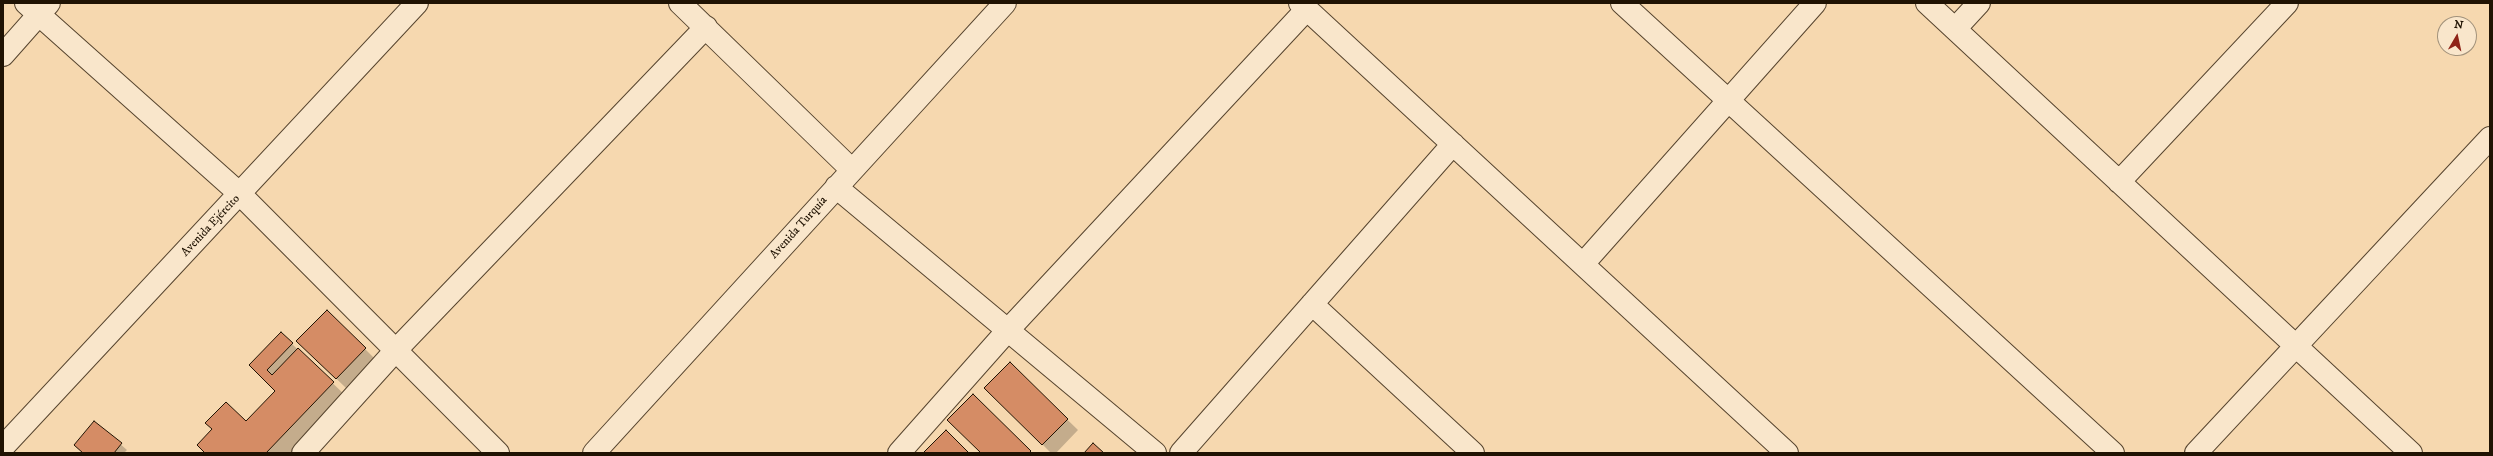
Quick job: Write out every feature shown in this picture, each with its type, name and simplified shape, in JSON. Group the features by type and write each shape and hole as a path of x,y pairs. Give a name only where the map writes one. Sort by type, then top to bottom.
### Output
{"street":[{"name":"Avenida Ejército","path":"3,447 417,3"},
{"path":"680,3 852,170"},
{"path":"1622,3 2113,453"},
{"path":"1583,264 1815,3"},
{"path":"1927,3 2411,453"},
{"path":"1954,29 1979,3"},
{"path":"2120,182 2287,3"},
{"name":"Avenida Turquía","path":"594,453 836,188 997,6"},
{"path":"899,453 1008,330 1303,6 1787,453"},
{"path":"3,55 38,7 240,194 498,453"},
{"path":"303,453 396,350 706,27"},
{"path":"2196,453 2490,138"},
{"path":"1181,453 1453,144"},
{"path":"836,188 1155,453"},
{"path":"1312,304 1473,453"}],"building":[{"path":"327,310 366,348 336,379 296,341"},
{"path":"281,332 293,343 267,370 272,375 298,348 334,382 266,453 205,453 197,445 212,429 205,423 226,402 246,421 275,391 249,365"},
{"path":"1010,362 1068,419 1042,445 984,388"},
{"path":"973,394 1031,451 1029,453 981,453 947,420"},
{"path":"94,421 122,443 114,453 83,453 74,445"},
{"path":"946,430 969,453 923,453"},
{"path":"1093,443 1104,453 1084,453"}]}
